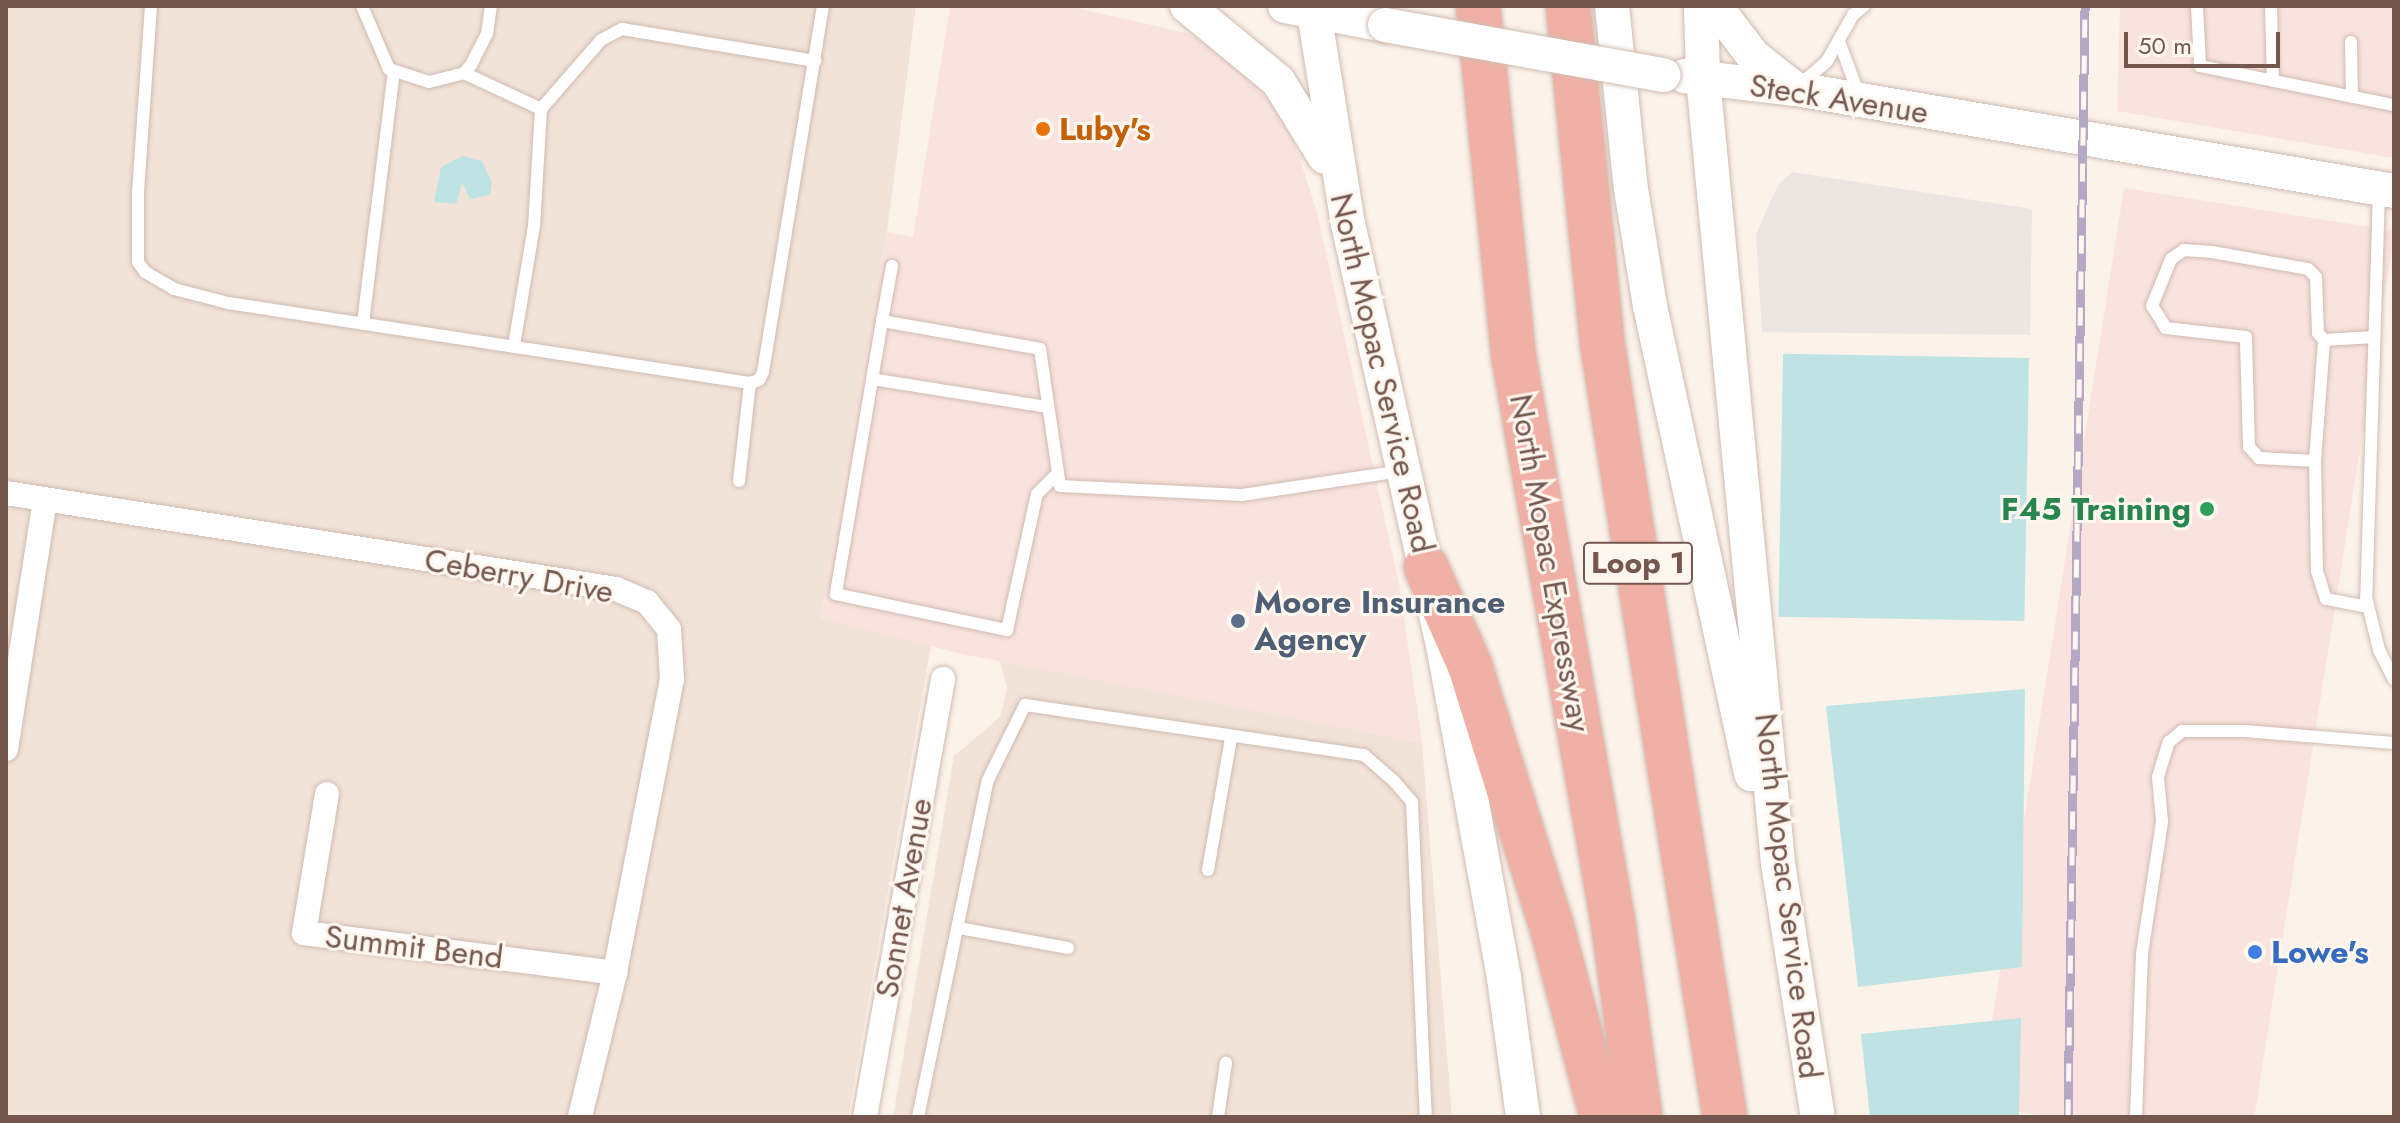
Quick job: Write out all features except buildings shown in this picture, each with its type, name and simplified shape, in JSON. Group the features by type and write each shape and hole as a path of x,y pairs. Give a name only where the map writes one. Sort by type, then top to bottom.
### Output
{"highway":[{"name":"North Mopac Expressway","path":"1478,6 1514,358 1613,922 1640,1117"},
{"path":"1505,6 1527,245 1550,422 1631,903 1661,1117"},
{"path":"1540,6 1562,241 1586,414 1697,1117"},
{"name":"Loop 1","path":"1568,6 1603,348 1725,1117"},
{"path":"1426,567 1470,666 1551,924 1602,1117"}],"main road":[{"path":"1187,6 1278,81 1300,109 1340,185"},
{"path":"1612,6 1629,173 1650,306 1752,778 1778,863"},
{"name":"North Mopac Service Road","path":"1701,6 1703,78 1778,863 1818,1117"},
{"path":"1715,6 1754,57 1796,89"},
{"name":"North Mopac Service Road","path":"1304,8 1340,185 1426,567 1504,978 1523,1117"},
{"name":"Steck Avenue","path":"1304,8 1664,75 1796,89 2386,190"}],"street":[{"name":"Ceberry Drive","path":"6,493 616,589 647,602 669,629 672,679 615,973 580,1117"},
{"path":"6,749 45,501"},
{"name":"Sonnet Avenue","path":"865,1117 943,679"},
{"name":"Summit Bend","path":"327,794 304,933 615,973"}],"lane":[{"path":"151,6 138,191 138,262 145,272 174,289 228,303 750,383 759,380 763,372 823,6"},
{"path":"362,6 394,72 363,323"},
{"path":"464,73 487,34 491,6"},
{"path":"1796,89 1827,61 1853,15 1864,6"},
{"path":"2197,6 2200,66 2394,105"},
{"path":"2271,6 2273,81"},
{"path":"514,346 534,226 541,109 601,40 622,29 815,61"},
{"path":"1839,41 1860,101"},
{"path":"2351,42 2352,97"},
{"path":"394,72 429,82 464,73 541,109"},
{"path":"2386,190 2374,337 2368,607 2379,650 2394,679"},
{"path":"2315,461 2259,458 2249,447 2246,337 2166,328 2152,306 2161,276 2184,250 2308,269 2316,277 2318,333 2324,340 2315,461 2317,572 2326,599 2368,607"},
{"path":"892,266 836,594 1007,630 1037,494 1058,473"},
{"path":"882,321 1040,349 1060,486 1242,495 1404,470"},
{"path":"2324,340 2374,337"},
{"path":"872,379 1047,407"},
{"path":"739,481 750,383"},
{"path":"918,1117 988,780 1025,705 1231,738 1364,755 1412,802 1426,1117"},
{"path":"2136,1117 2142,954 2162,821 2158,777 2169,742 2182,731 2244,731 2394,743"},
{"path":"1208,870 1231,738"},
{"path":"959,928 1068,948"},
{"path":"1218,1117 1226,1063"}],"shaded area":[{"path":"6,6 916,6 887,232 820,618 931,646 848,1117 6,1117"},
{"path":"950,6 1067,6 1187,33 1250,76 1289,126 1317,212 1399,584 1422,743 962,654 820,618 887,232 913,237"},
{"path":"2120,6 2394,6 2394,158 2117,111"},
{"path":"1792,172 2032,209 2030,335 1762,332 1756,234 1778,185"},
{"path":"2124,188 2394,231 2254,1117 2051,1117 1979,1106"},
{"path":"1000,660 1422,743 1452,1117 893,1117 954,756 1000,717 1007,689"}],"water":[{"path":"463,156 482,161 492,182 490,195 470,199 462,183 456,204 434,202 441,167"},
{"path":"1783,354 2029,358 2024,621 1778,617"},
{"path":"2025,689 2022,967 1858,987 1826,706"},
{"path":"2021,1018 2019,1117 1870,1117 1861,1034"}],"railway":[{"path":"2068,1117 2085,6"}],"place":[{"name":"Luby's","path":"1043,129"},
{"name":"F45 Training","path":"2207,509"},
{"name":"Moore Insurance Agency","path":"1238,621"},
{"name":"Lowe's","path":"2255,952"}]}
